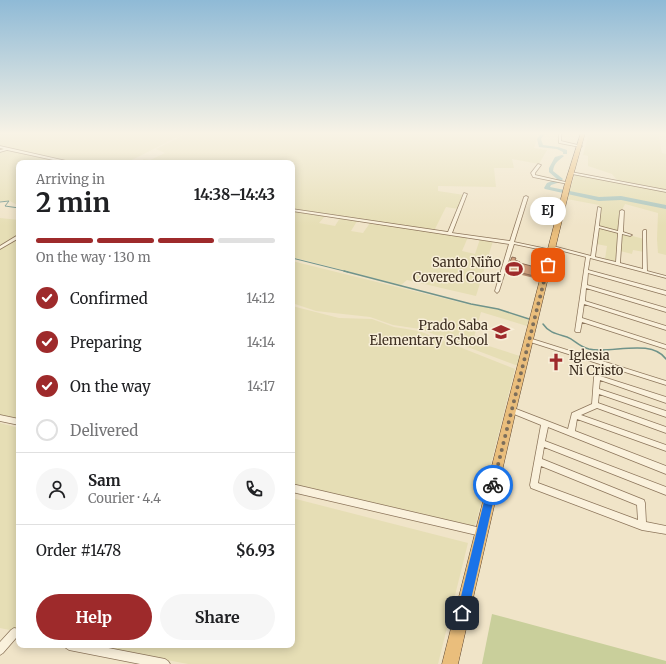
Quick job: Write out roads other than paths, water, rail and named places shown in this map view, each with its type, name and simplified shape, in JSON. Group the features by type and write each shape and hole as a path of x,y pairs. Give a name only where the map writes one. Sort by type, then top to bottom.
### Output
{"highway":[{"path":"450,664 511,410 568,183 575,164"}],"street":[{"path":"539,165 533,173 534,176 568,183"},
{"path":"572,173 666,191"},
{"path":"449,234 465,194"},
{"path":"497,290 513,243 526,196"},
{"path":"578,331 586,271 598,227 599,208"},
{"path":"295,210 552,249 591,256 666,276"},
{"path":"618,264 622,211"},
{"path":"598,227 630,234"},
{"path":"645,231 645,271"},
{"path":"0,248 16,238"},
{"path":"586,271 666,293"},
{"path":"584,286 666,310"},
{"path":"582,302 666,328"},
{"path":"579,319 666,348"},
{"path":"529,340 666,383"},
{"path":"595,405 597,377 666,400"},
{"path":"596,390 666,414"},
{"path":"574,415 595,405 666,430"},
{"path":"511,410 666,470"},
{"path":"571,433 574,415"},
{"path":"574,415 666,448"},
{"path":"0,418 16,421"},
{"path":"545,423 534,484 642,526 666,530"},
{"path":"542,443 666,491"},
{"path":"538,461 641,503 642,526"},
{"path":"295,489 481,532"},
{"path":"0,650 14,633 16,633"},
{"path":"84,648 165,664"}],"waterway":[{"path":"553,164 551,171 560,179 558,180"},
{"path":"558,181 549,184 547,188 599,199 621,198 666,207"},
{"path":"0,202 9,201 5,206 16,208"},
{"path":"295,259 344,271"},
{"path":"344,271 348,272"},
{"path":"344,271 471,304 498,309 529,319"},
{"path":"543,324 551,331 570,338 589,349 651,349 666,359"}],"place":[{"name":"EJ","path":"548,265"},
{"name":"Santo Niño Covered Court","path":"514,269"},
{"name":"Prado Saba Elementary School","path":"501,332"},
{"name":"Iglesia Ni Cristo","path":"556,362"}]}
